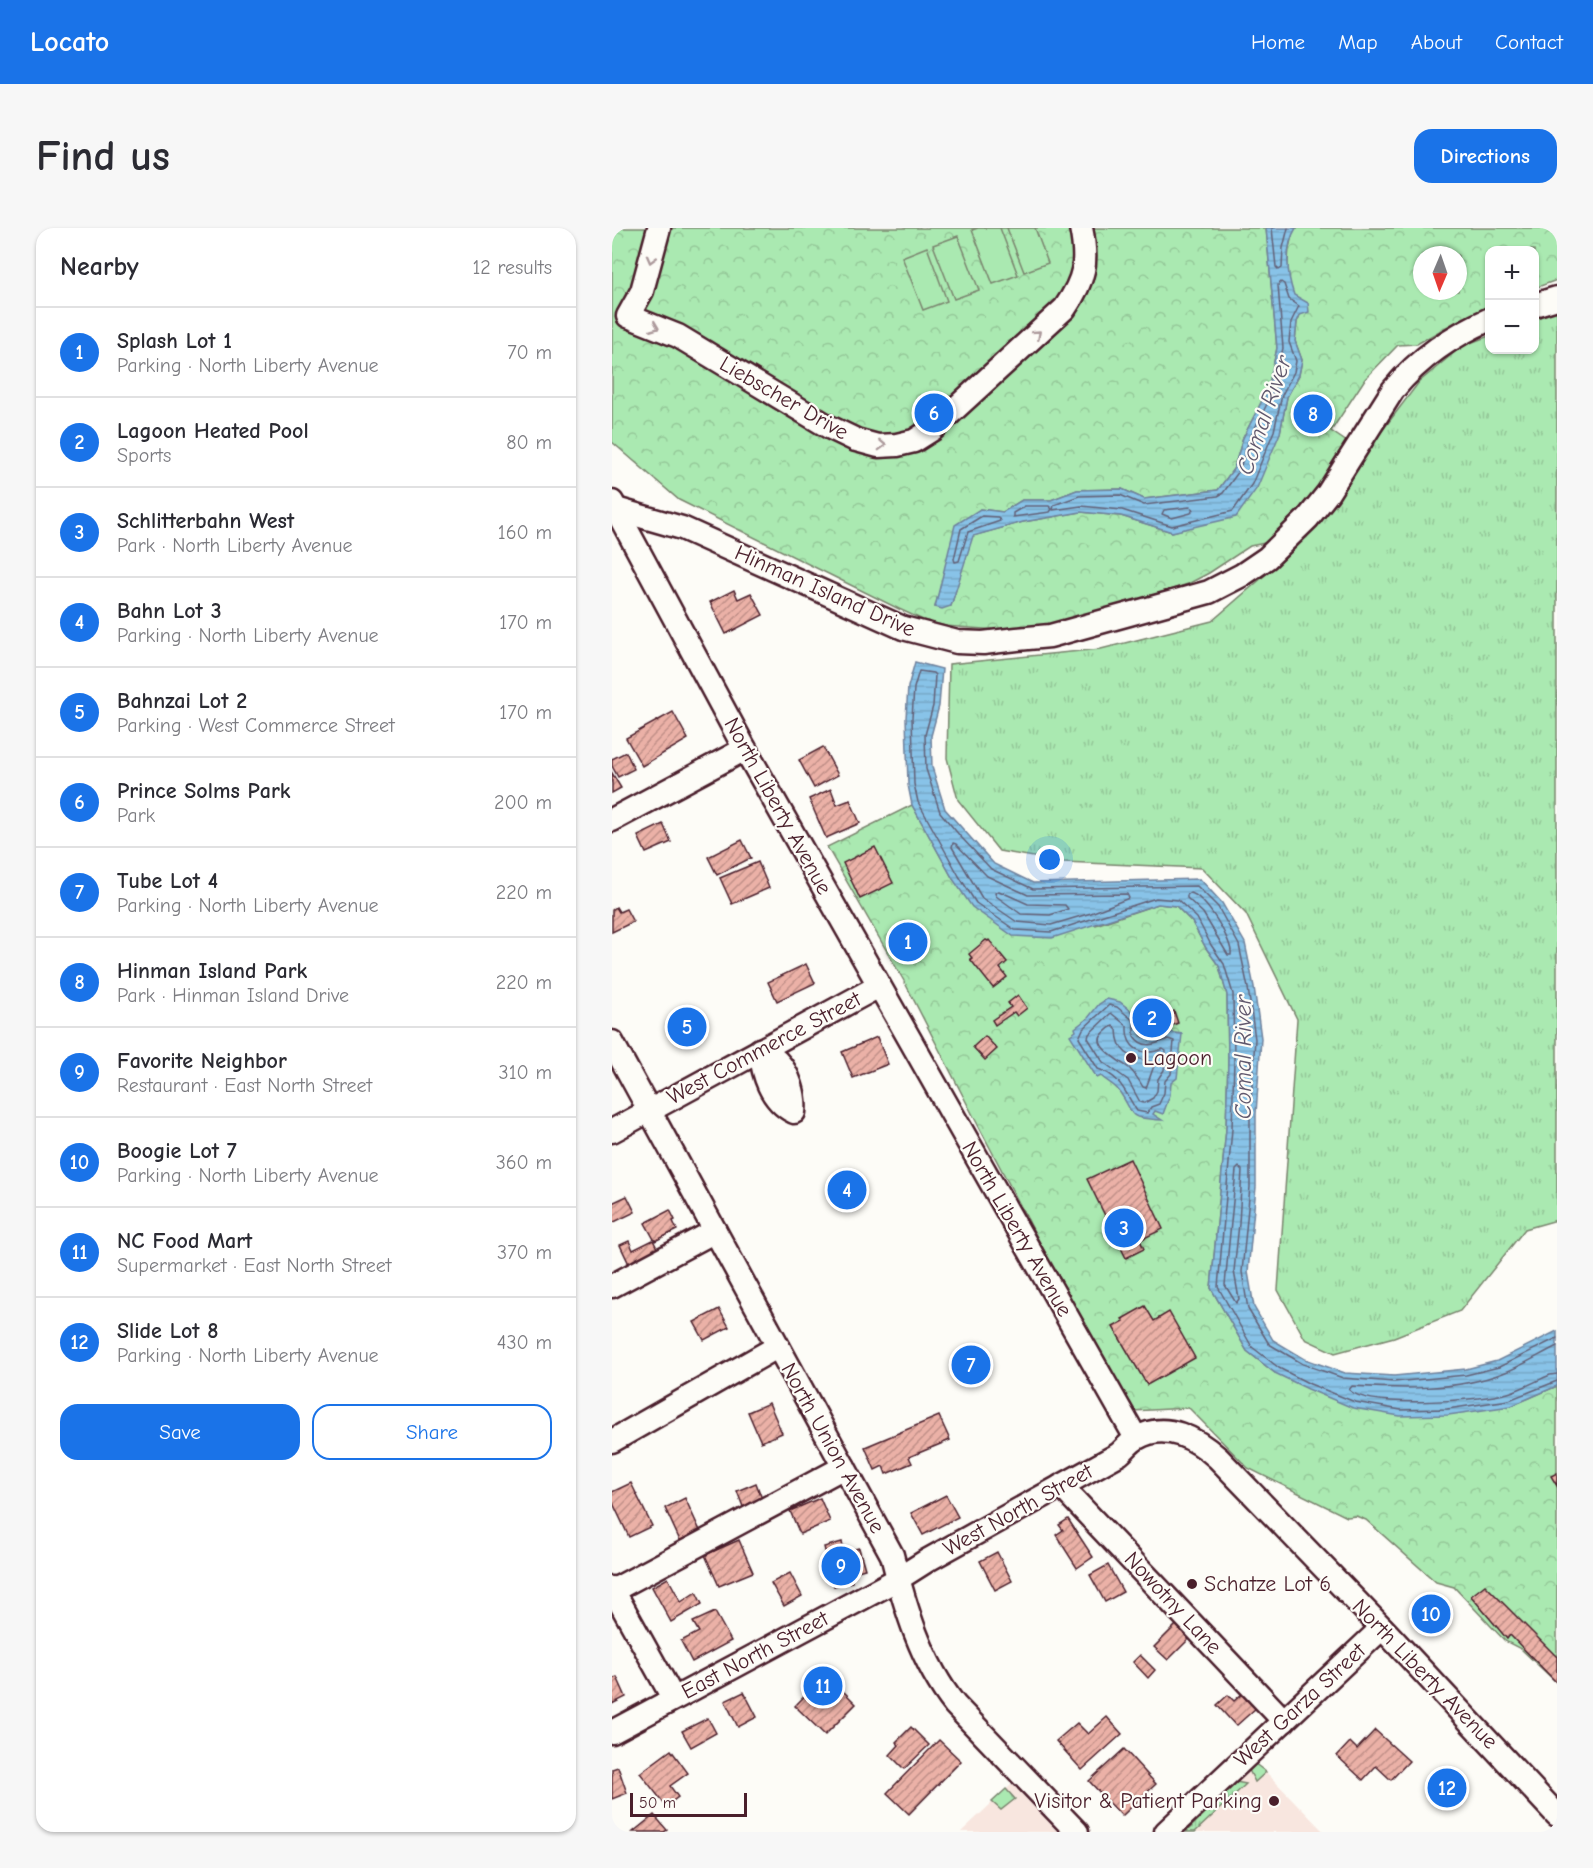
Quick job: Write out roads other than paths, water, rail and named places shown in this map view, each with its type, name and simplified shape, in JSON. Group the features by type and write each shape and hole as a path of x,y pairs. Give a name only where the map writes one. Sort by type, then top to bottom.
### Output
{"street":[{"name":"Liebscher Drive","path":"659,228 642,291 620,320 678,336 829,427 847,436 878,446 914,441 933,429 1065,308 1079,287 1082,275 1084,243 1081,228"},
{"path":"1539,303 1557,298"},
{"name":"Hinman Island Drive","path":"613,508 682,528 903,628 928,636 982,644 1050,636 1184,601 1209,592 1242,575 1267,558 1308,518 1328,493 1404,376 1444,342 1485,322"},
{"name":"North Liberty Avenue","path":"613,508 745,749 1136,1438 1156,1433 1173,1433 1187,1436 1205,1446 1382,1628 1557,1815"},
{"path":"612,820 745,749"},
{"name":"West Commerce Street","path":"612,1131 879,986"},
{"name":"North Union Avenue","path":"612,1042 892,1555 898,1579 927,1661 940,1685 956,1705 1077,1832"},
{"path":"612,1286 715,1231"},
{"path":"612,1441 777,1347"},
{"name":"West North Street","path":"898,1579 1119,1454 1136,1438"},
{"path":"672,1698 612,1590 844,1467"},
{"name":"Nowotny Lane","path":"1061,1486 1284,1721"},
{"name":"East North Street","path":"612,1732 898,1579"},
{"name":"West Garza Street","path":"1166,1832 1382,1628"}],"water":[{"name":"Comal River","path":"1266,228 1296,228 1288,252 1290,279 1294,295 1308,303 1309,312 1300,315 1297,322 1295,341 1302,360 1299,375 1287,397 1280,433 1257,488 1236,517 1172,532 1121,516 1081,512 1023,522 973,536 951,606 942,609 935,607 955,525 980,509 1003,512 1022,500 1051,500 1077,490 1122,489 1144,499 1218,490 1234,468 1243,438 1268,389 1277,348"},
{"name":"Comal River","path":"915,662 942,669 939,706 931,736 932,767 945,809 994,864 1033,883 1200,879 1222,903 1245,943 1261,1038 1256,1114 1256,1187 1248,1272 1254,1307 1273,1340 1305,1359 1345,1373 1394,1376 1466,1369 1497,1361 1557,1331 1557,1386 1511,1406 1448,1415 1400,1416 1353,1408 1308,1389 1275,1373 1247,1351 1211,1288 1226,1129 1228,1060 1227,995 1219,966 1192,922 1176,906 1158,904 1052,938 1013,936 972,907 953,879 912,805 908,785 906,718 908,687"},
{"name":"Lagoon","path":"1107,999 1120,1002 1140,1018 1141,1036 1151,1040 1168,1032 1182,1034 1177,1078 1171,1083 1170,1095 1163,1114 1155,1111 1153,1114 1162,1120 1137,1117 1133,1114 1117,1089 1101,1076 1097,1078 1070,1035 1099,1004"},
{"path":"1160,1002 1167,1006 1169,1013 1159,1018 1161,1030 1149,1034 1146,1031 1146,1019 1143,1012 1149,1006"}],"place":[{"name":"Prince Solms Park","path":"934,413"},
{"name":"Hinman Island Park","path":"1313,414"},
{"name":"Splash Lot 1","path":"908,942"},
{"name":"Lagoon Heated Pool","path":"1152,1018"},
{"name":"Bahnzai Lot 2","path":"687,1027"},
{"name":"Lagoon","path":"1131,1058"},
{"name":"Bahn Lot 3","path":"847,1190"},
{"name":"Schlitterbahn West","path":"1124,1228"},
{"name":"Tube Lot 4","path":"971,1365"},
{"name":"Favorite Neighbor","path":"841,1566"},
{"name":"Schatze Lot 6","path":"1192,1584"},
{"name":"Boogie Lot 7","path":"1431,1614"},
{"name":"NC Food Mart","path":"823,1686"},
{"name":"Slide Lot 8","path":"1447,1788"},
{"name":"Visitor & Patient Parking","path":"1274,1801"}]}
